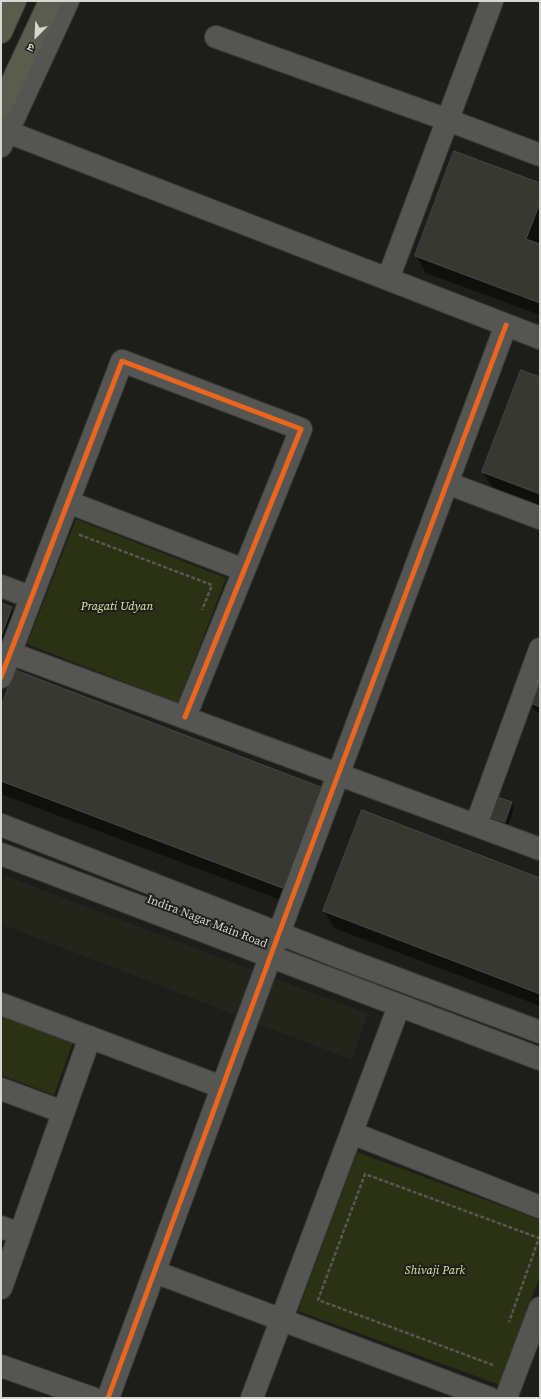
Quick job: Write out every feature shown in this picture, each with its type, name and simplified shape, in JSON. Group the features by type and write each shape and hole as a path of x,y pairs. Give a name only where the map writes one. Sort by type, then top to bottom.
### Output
{"highway":[{"path":"1,32 16,1"},
{"path":"1,106 50,1"}],"street":[{"path":"68,1 4,139 388,279 540,338"},
{"path":"388,279 492,1"},
{"path":"216,37 448,120 540,155"},
{"path":"108,1398 270,957 506,324"},
{"path":"1,677 122,362 301,429 184,717"},
{"path":"447,483 540,518"},
{"path":"68,502 244,570"},
{"path":"1,586 31,597"},
{"path":"10,652 540,849"},
{"path":"476,825 539,653"},
{"name":"Indira Nagar Main Road","path":"1,825 540,1032"},
{"name":"Indira Nagar Main Road","path":"1,854 540,1059"},
{"path":"1,1004 222,1087"},
{"path":"252,1398 399,1006"},
{"path":"1,1288 11,1230 63,1112 90,1037"},
{"path":"1,1089 63,1112"},
{"path":"352,1133 540,1206"},
{"path":"155,1272 485,1396"},
{"path":"506,1398 540,1308"},
{"path":"1,1366 92,1398"}],"path":[{"path":"78,542 80,535 212,586 201,614"},
{"path":"485,1396 493,1365 318,1300 365,1174 539,1238 507,1328"}],"shaded area":[{"path":"6,876 368,1014 352,1060 1,924 1,887"}],"green space":[{"name":"Pragati Udyan","path":"76,519 226,578 178,703 27,644"},
{"path":"1,1015 73,1042 54,1095 1,1075"},
{"name":"Shivaji Park","path":"357,1152 540,1220 540,1276 500,1385 298,1311"}],"building":[{"path":"454,151 540,183 540,203 526,239 540,244 540,303 415,256"},
{"path":"521,370 540,377 540,494 482,472"},
{"path":"1,603 12,607 1,637"},
{"path":"540,668 540,707 528,702"},
{"path":"15,670 323,788 285,889 1,781 1,707"},
{"path":"494,796 512,802 505,822 487,816"},
{"path":"362,810 540,878 540,994 323,911"}],"cycle path":[{"path":"108,1398 279,933 506,325"},
{"path":"1,677 122,361 301,429 185,717"}]}
